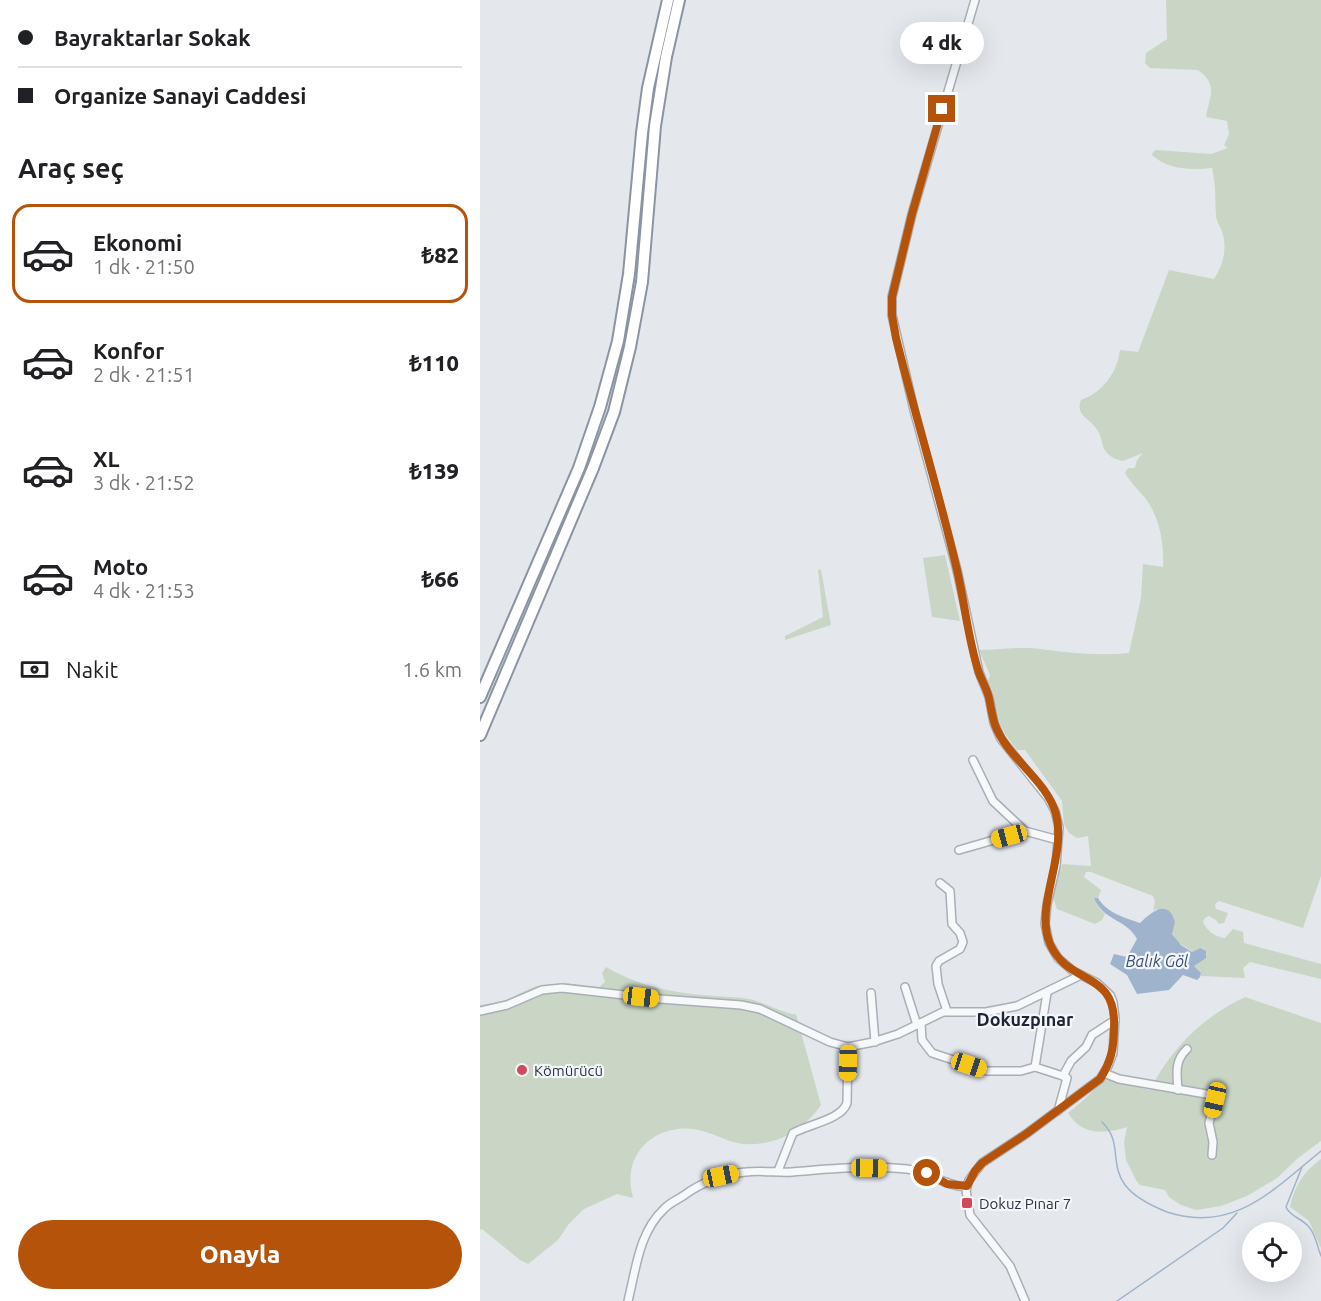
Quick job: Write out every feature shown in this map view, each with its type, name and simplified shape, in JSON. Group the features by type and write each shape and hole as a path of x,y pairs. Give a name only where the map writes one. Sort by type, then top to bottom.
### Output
{"highway":[{"path":"480,697 579,468 600,407 618,341 629,274 648,88 668,0"},
{"path":"480,735 614,412 630,347 642,282 655,126 666,57 679,0"}],"street":[{"path":"975,0 912,214 892,297 892,315 914,410 957,570 979,672 989,697 994,723 1001,739 1048,798 1059,826 1056,866 1045,924 1049,942 1058,958 1073,971 1097,983 1110,995 1115,1020 1113,1053 1100,1079 982,1163 967,1186 970,1215 1010,1266 1025,1301"},
{"path":"973,760 987,786 989,797 1025,831 1058,840"},
{"path":"959,850 1025,831"},
{"path":"940,883 950,891 952,924 960,933 963,942 960,949 939,961 936,966 938,984 947,1011"},
{"path":"480,1011 507,1005 542,990 562,988 741,1005 760,1009 830,1042 848,1047 875,1041 947,1011 986,1012 1017,1006 1081,975"},
{"path":"905,987 919,1024 922,1040 932,1053 987,1071 1022,1071 1035,1067 1066,1077 1058,1111"},
{"path":"871,993 875,1041"},
{"path":"1035,1067 1047,993"},
{"path":"1063,1076 1071,1061 1086,1047 1092,1035 1115,1020"},
{"path":"778,1171 793,1133 837,1116 845,1108 848,1047"},
{"path":"1178,1090 1178,1060 1187,1049"},
{"path":"1104,1073 1119,1079 1207,1093 1214,1097 1209,1123 1213,1142 1212,1155"},
{"path":"628,1301 634,1267 655,1218 666,1206 699,1184 721,1176 744,1172 850,1168 908,1169 927,1173 947,1184 967,1186"}],"green space":[{"path":"1166,0 1321,0 1321,876 1303,928 1219,901 1215,904 1216,909 1228,913 1224,923 1219,924 1209,916 1203,922 1215,935 1225,938 1233,929 1243,932 1244,943 1321,964 1321,979 1250,962 1243,968 1245,978 1201,976 1194,966 1207,954 1203,948 1193,952 1178,942 1156,909 1153,911 1155,901 1153,896 1091,872 1086,872 1084,877 1101,890 1098,898 1094,898 1105,914 1102,920 1095,924 1057,909 1053,897 1062,864 1091,866 1088,836 1077,838 1069,833 1064,824 1062,801 1025,750 1017,750 1005,734 988,681 990,675 979,650 1025,648 1084,654 1129,653 1141,598 1143,564 1163,567 1162,540 1155,515 1146,499 1125,473 1128,468 1135,468 1137,460 1143,453 1123,461 1109,455 1096,428 1081,413 1080,405 1081,400 1096,392 1108,381 1116,366 1120,350 1138,352 1169,270 1214,279 1224,255 1223,235 1216,218 1212,168 1188,169 1172,166 1152,155 1156,150 1211,154 1228,148 1224,145 1229,134 1227,121 1206,117 1211,92 1209,81 1198,70 1150,68 1145,63 1146,53 1167,39"},
{"path":"945,555 960,621 932,617 923,558"},
{"path":"818,569 821,570 831,625 785,640 785,636 823,617"},
{"path":"606,967 629,979 665,990 749,999 796,1014 821,1105 793,1132 766,1143 741,1144 694,1129 675,1129 658,1135 638,1153 631,1169 633,1198 617,1194 584,1209 568,1225 558,1240 528,1264 482,1229 480,1230 480,1005 501,1002 536,986 566,983 599,987 605,982 602,973"},
{"path":"1245,997 1321,1023 1321,1141 1277,1178 1247,1196 1221,1206 1196,1210 1181,1205 1169,1197 1165,1190 1140,1185 1126,1160 1124,1142 1127,1127 1102,1132 1094,1131 1080,1126 1068,1113 1105,1078 1150,1090 1178,1047 1190,1035 1215,1014"},
{"path":"1321,1159 1321,1248 1309,1221 1290,1207 1301,1180"}],"water":[{"name":"Balık Göl","path":"1094,898 1098,898 1111,911 1140,923 1159,909 1168,910 1175,922 1172,934 1181,945 1192,952 1201,948 1206,951 1206,958 1194,966 1201,973 1200,977 1197,980 1183,975 1169,990 1137,994 1127,975 1110,964 1114,954 1127,957 1137,939 1133,932 1098,906"}],"waterway":[{"path":"1102,1122 1112,1137 1120,1177 1129,1190 1139,1198 1167,1212 1191,1217 1213,1217 1252,1204 1287,1180 1321,1151"},
{"path":"1302,1167 1286,1207 1311,1230 1321,1256"},
{"path":"1117,1301 1223,1228 1237,1213"}],"place":[{"name":"Kömürücü","path":"522,1070"},
{"name":"Dokuz Pınar 7","path":"967,1203"}],"district":[{"name":"Dokuzpınar","path":"1025,1019"}],"route":[{"path":"927,1173 947,1184 967,1186 982,1163 1026,1134 1100,1079 1113,1053 1115,1018 1113,1002 1105,989 1073,971 1058,958 1049,942 1045,924 1056,866 1059,826 1048,798 1001,739 994,723 989,697 979,672 957,570 896,338 892,297 912,214 942,109"}]}
